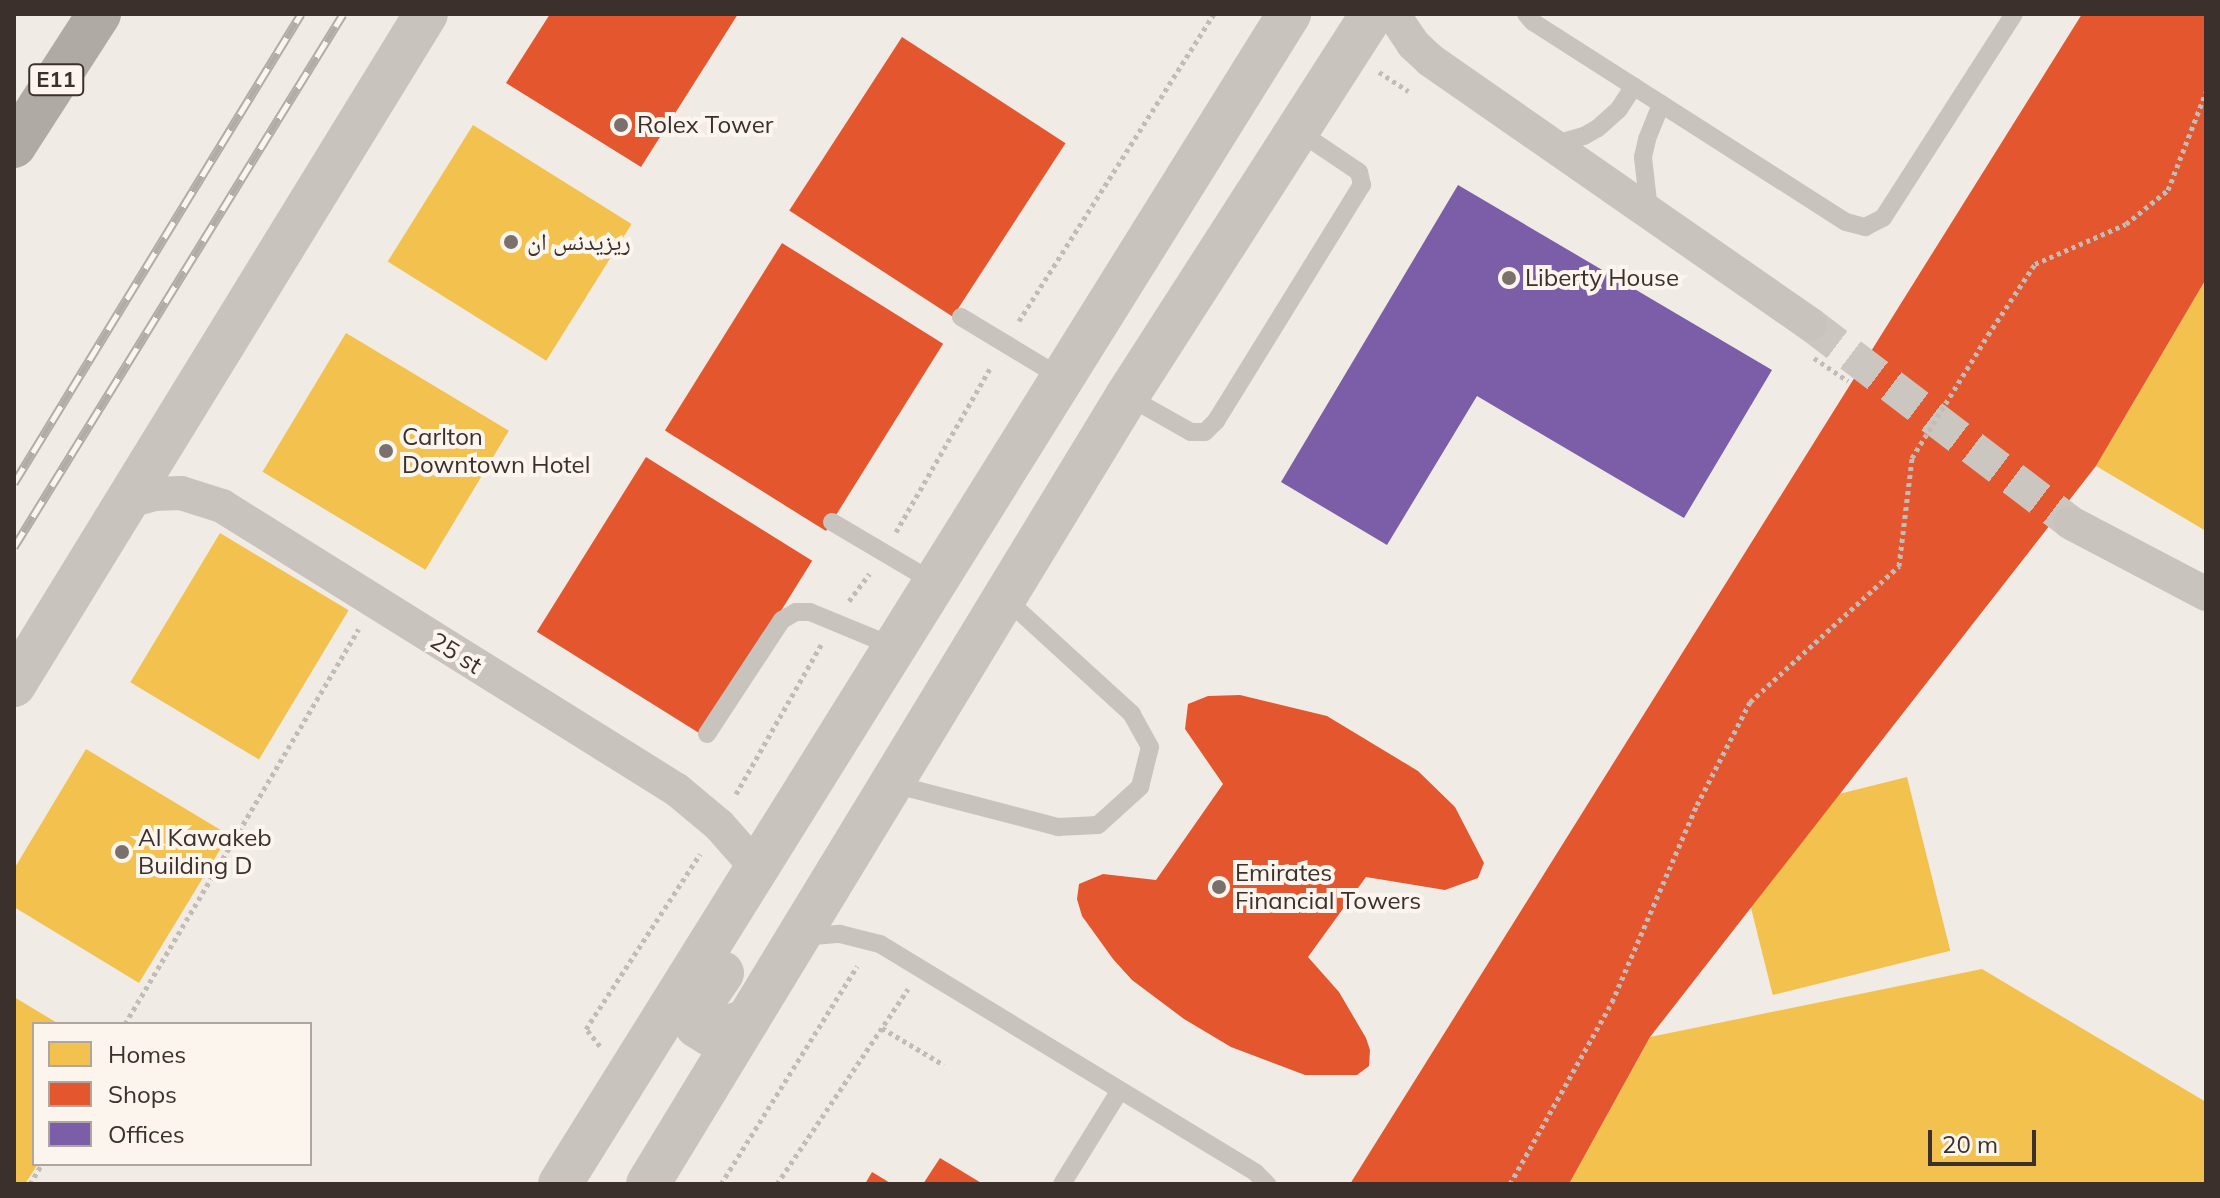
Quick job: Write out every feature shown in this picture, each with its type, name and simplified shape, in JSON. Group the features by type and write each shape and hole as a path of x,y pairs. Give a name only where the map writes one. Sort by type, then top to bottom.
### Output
{"highway":[{"name":"E11","path":"14,146 99,14"}],"street":[{"path":"14,685 130,501 426,14"},
{"path":"560,1184 1289,14"},
{"path":"656,1177 1127,396 1372,14"},
{"path":"1393,14 1413,44 1430,60 1810,324"},
{"name":"25 st","path":"130,501 155,494 181,493 207,499 677,790 719,825 757,868"},
{"path":"2071,523 2206,594"},
{"path":"748,1020 710,1034 703,1032 695,1019 754,922 758,905 757,868"}],"lane":[{"path":"1526,14 1533,22 1846,222 1865,227 1883,218 2014,14"},
{"path":"1552,145 1576,139 1598,128 1619,109 1634,86"},
{"path":"1650,213 1643,157 1661,104"},
{"path":"1127,396 1191,432 1205,432 1216,421 1362,185 1359,172 1298,131"},
{"path":"961,317 1062,378"},
{"path":"832,522 935,583"},
{"path":"893,784 1058,827 1098,825 1140,787 1150,747 1132,714 1004,597"},
{"path":"707,734 782,620 796,612 810,612 895,647"},
{"path":"799,938 840,934 880,944 1256,1173 1267,1184"},
{"path":"1062,1184 1120,1090"}],"path":[{"path":"1510,1184 1612,1002 1697,805 1750,702 1899,566 1912,458 1988,335 2035,264 2126,224 2168,190 2206,92"},
{"path":"126,1022 375,602"},
{"path":"721,1184 862,957"},
{"path":"777,1184 908,987 899,981"},
{"path":"882,1028 944,1065"},
{"path":"30,1184 41,1166"}],"building: Homes":[{"path":"2136,14 2157,14 2146,72 2122,84"},
{"path":"2143,94 2122,181 2050,240 2055,214 2101,171 2110,151 2120,104"},
{"name":"ريزيدنس ان","path":"473,125 632,224 546,361 388,262"},
{"path":"2206,279 2206,531 2096,466"},
{"name":"Carlton Downtown Hotel","path":"346,333 509,431 425,570 263,472"},
{"path":"220,533 349,610 259,759 130,682"},
{"name":"Al Kawakeb Building D","path":"86,749 229,835 139,983 14,907 14,869"},
{"path":"1907,777 1950,951 1773,995 1729,821"},
{"path":"1982,969 2206,1102 2206,1184 1569,1184 1650,1037"},
{"path":"14,997 56,1022 32,1022 32,1166 37,1166 25,1184 14,1184"}],"building: Shops":[{"name":"Rolex Tower","path":"550,14 738,14 641,167 506,83"},
{"path":"2082,14 2206,14 2206,279 2096,466 1650,1037 1569,1184 1350,1184"},
{"path":"902,37 1066,143 953,317 789,211"},
{"path":"782,243 943,344 826,531 665,430"},
{"name":"Carlton Downtown Hotel","path":"646,457 812,561 703,736 537,632"},
{"name":"Emirates Financial Towers","path":"1240,695 1327,716 1418,771 1455,807 1484,863 1478,878 1445,890 1366,877 1308,957 1339,992 1366,1038 1370,1050 1369,1066 1357,1075 1305,1075 1231,1047 1184,1019 1132,980 1082,916 1077,899 1079,884 1103,874 1156,880 1223,784 1185,729 1188,704 1208,696"},
{"path":"940,1158 983,1184 923,1184"},
{"path":"872,1172 892,1184 865,1184"}],"building: Offices":[{"name":"Liberty House","path":"1458,185 1772,370 1684,518 1477,396 1387,545 1281,482"}],"tunnel":[{"path":"1810,324 2071,523"}],"railway":[{"path":"14,483 301,14"},
{"path":"14,547 343,14"}],"place":[{"name":"Rolex Tower","path":"621,125"},
{"name":"ريزيدنس ان","path":"511,242"},
{"name":"Liberty House","path":"1509,278"},
{"name":"Carlton Downtown Hotel","path":"386,451"},
{"name":"Al Kawakeb Building D","path":"122,852"},
{"name":"Emirates Financial Towers","path":"1219,887"}]}
